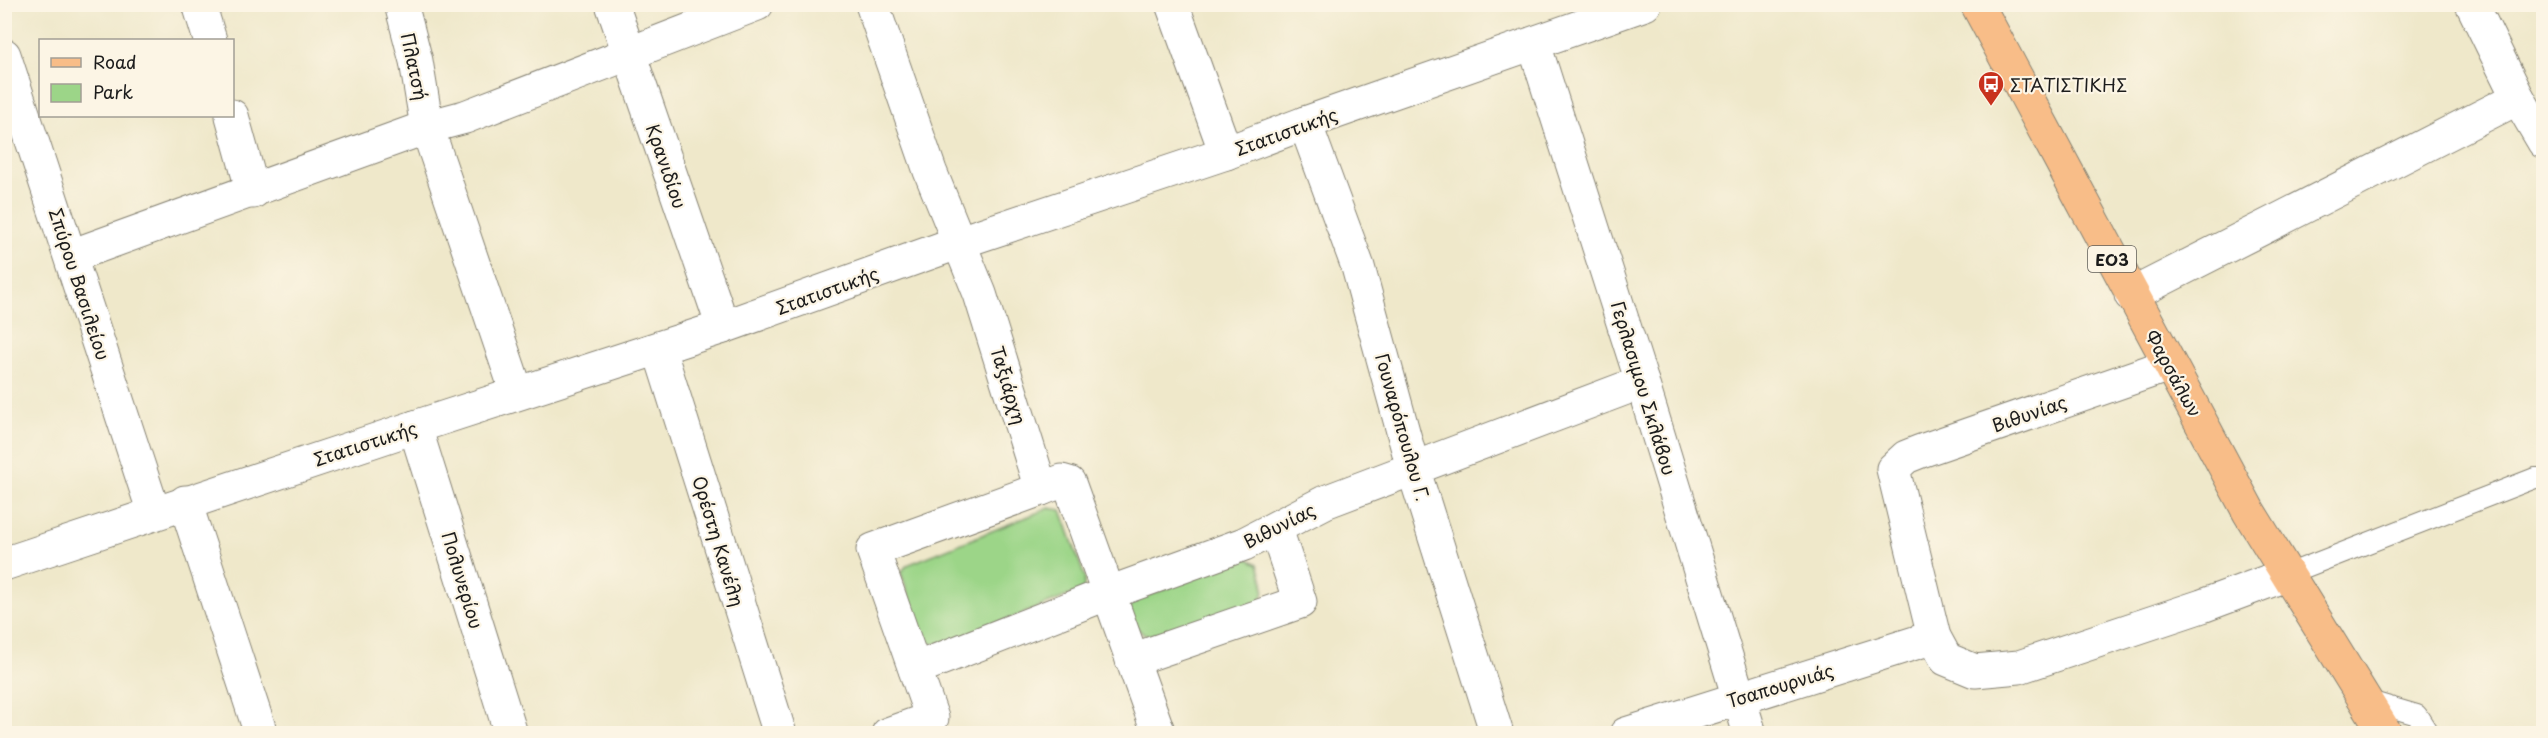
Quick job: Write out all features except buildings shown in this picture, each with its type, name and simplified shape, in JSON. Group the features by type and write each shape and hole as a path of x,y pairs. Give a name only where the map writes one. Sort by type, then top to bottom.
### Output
{"main road":[{"name":"Φαρσάλων","path":"1977,4 2249,512 2386,734"}],"street":[{"path":"199,4 210,39"},
{"name":"Πλατσή","path":"401,4 416,61 428,127 517,393"},
{"name":"Κρανιδίου","path":"612,4 723,327"},
{"path":"71,256 428,127 465,117 757,4"},
{"name":"Ταξιάρχη","path":"872,4 930,171 980,294 1041,489"},
{"path":"1172,4 1226,153"},
{"name":"Στατιστικής","path":"4,564 185,502 723,327 960,242 1226,153 1645,4"},
{"path":"2472,4 2518,98 2544,142"},
{"name":"Γερλασιμου Σκλάβου","path":"1534,44 1642,382 1750,734"},
{"name":"Σπύρου Βασιλείου","path":"5,59 154,513"},
{"path":"2131,295 2518,98"},
{"path":"232,117 253,192"},
{"name":"Γουναρόπουλου Γ.","path":"1305,123 1358,267 1413,468 1497,734"},
{"name":"Ορέστη Κανέλη","path":"659,348 780,734"},
{"name":"Βιθυνίας","path":"1934,637 1893,469 1906,457 1921,451 2169,365"},
{"name":"Βιθυνίας","path":"915,669 1109,593 1244,544 1325,502 1642,382"},
{"name":"Πολυνερίου","path":"415,427 511,734"},
{"path":"888,734 932,718 873,550 1062,481 1069,483 1159,734"},
{"path":"185,502 261,734"},
{"path":"1132,660 1300,602 1276,529"},
{"path":"1934,637 1946,659 1975,671 2019,667 2202,606 2288,574"},
{"name":"Τσαπουρνιάς","path":"1626,734 1934,637"}],"lane":[{"path":"2288,574 2535,478 2544,478"},
{"path":"2366,700 2417,715 2429,734"}],"green space":[{"path":"1049,508 1061,510 1085,578 1083,590 948,643 932,644 924,639 901,573 907,565"},
{"path":"1247,558 1258,564 1262,579 1264,589 1259,603 1152,635 1142,633 1136,626 1129,607 1133,601"}],"place":[{"name":"ΣΤΑΤΙΣΤΙΚΗΣ","path":"1991,107"}]}
